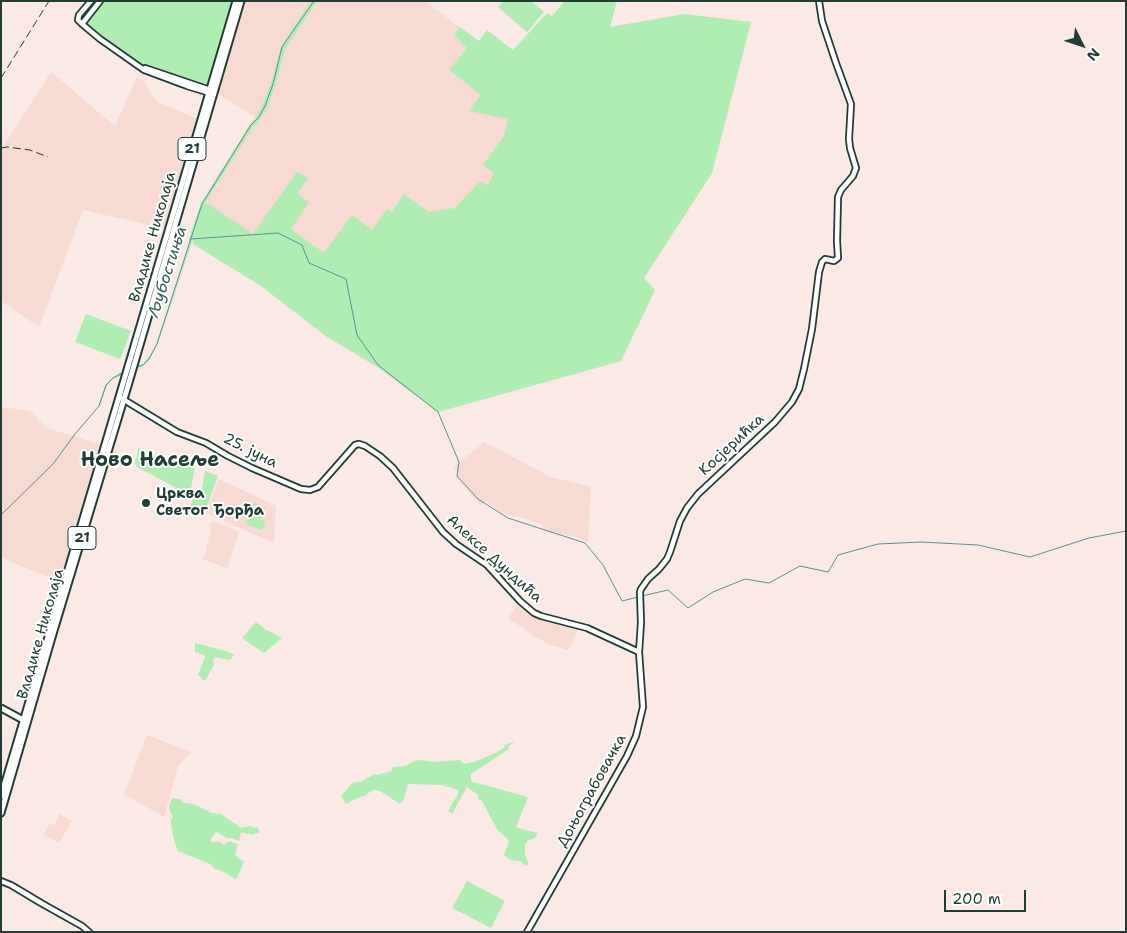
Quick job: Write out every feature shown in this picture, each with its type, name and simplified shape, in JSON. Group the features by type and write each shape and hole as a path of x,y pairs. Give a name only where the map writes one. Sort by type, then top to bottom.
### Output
{"main road":[{"name":"Владике Николаја","path":"1,813 236,1"},
{"name":"Владике Николаја","path":"211,92 241,1"},
{"name":"Владике Николаја","path":"1,796 26,723 27,710 122,398"},
{"path":"3,709 16,721 26,723"},
{"path":"3,709 26,723"},
{"path":"15,716 27,710"}],"street":[{"path":"91,1 78,17 78,20 119,53 144,70 211,92"},
{"path":"82,24 100,1"},
{"name":"Косјерићка","path":"639,652 641,623 640,592 643,585 660,569 667,559 680,521 698,494 775,422 792,402 799,389 804,369 822,262 825,259 837,260 838,197 841,190 853,176 855,170 849,139 852,108 822,21 819,1"},
{"name":"25. јуна","path":"122,398 177,432 206,442 228,456 301,490 310,490 318,487 347,453 355,445 359,444"},
{"name":"Алексе Дундића","path":"359,444 375,452 393,468 443,532 456,544 487,565 520,601 534,613 588,628 639,652"},
{"name":"Доњограбовачка","path":"526,932 634,744 643,707 639,652"},
{"path":"1,881 82,926 89,932"}],"shaded area":[{"path":"241,1 425,1 505,62 684,14 751,22 712,173 644,278 655,290 621,361 438,412 376,366 327,337 261,286 193,244 202,204 258,117 254,117 214,91"},
{"path":"51,72 115,126 137,77 143,80 157,102 200,120 168,229 83,210 39,327 1,301 1,150"},
{"path":"1,407 30,411 47,428 102,445 61,582 1,556"},
{"path":"484,442 551,477 591,487 588,542 575,536 546,532 541,524 501,512 486,501 480,505 455,476 459,473 454,467"},
{"path":"219,479 276,506 274,543 206,513"},
{"path":"214,521 239,532 227,568 202,559 203,555 205,555 211,528 209,527 210,523"},
{"path":"520,601 532,611 579,625 568,650 548,644 508,618"},
{"path":"147,735 191,752 178,766 164,817 124,794"},
{"path":"60,814 72,821 59,843 43,835 50,824 54,825"}],"green space":[{"path":"100,1 236,1 210,89 142,66 82,24"},
{"path":"311,1 317,1 285,49 268,106 204,204 208,204 253,234 297,172 308,178 297,194 309,202 291,229 324,253 352,215 372,230 387,209 392,212 404,194 429,212 455,208 479,182 488,185 494,173 483,165 504,136 508,119 469,111 481,95 449,70 467,48 454,35 460,27 479,41 487,30 513,50 547,13 552,16 565,1 617,1 610,27 684,14 751,22 712,173 644,278 655,290 621,361 438,412 376,366 327,337 261,286 193,244 193,239 161,334 150,359 142,367 113,379 107,386 100,406 98,406 106,385 112,378 119,373 143,364 156,344 201,203 262,106 271,83 281,46"},
{"path":"503,1 531,1 544,12 527,32 498,7"},
{"path":"86,314 131,331 120,359 75,342"},
{"path":"139,448 183,468 185,467 187,456 191,458 195,462 195,466 190,495 137,467 135,461"},
{"path":"205,471 218,476 205,512 191,506 195,491 202,489"},
{"path":"254,503 265,508 261,519 266,522 262,530 246,524"},
{"path":"256,622 282,638 264,653 242,638"},
{"path":"195,643 234,655 230,660 215,657 214,665 205,681 198,675 205,657 195,652"},
{"path":"515,741 509,746 509,749 471,774 471,781 528,797 516,827 538,833 535,838 525,844 525,855 529,864 526,866 520,861 510,860 504,855 509,842 507,838 498,831 482,801 478,799 478,795 467,787 452,814 448,811 458,794 458,790 442,785 408,784 404,799 400,804 380,791 374,790 346,804 341,796 352,783 363,781 374,774 377,775 391,771 393,767 405,766 417,760 436,762 459,760 464,764 474,762 495,753 504,748 505,745"},
{"path":"172,798 180,799 184,803 194,804 212,813 221,814 241,828 257,827 260,832 252,835 241,832 239,841 227,838 216,832 210,840 224,845 229,841 238,844 235,855 244,862 236,879 215,869 210,864 178,851 171,825 173,816 169,807"},
{"path":"467,881 505,901 491,928 452,908"}],"waterway":[{"name":"Љубостиња","path":"135,367 143,365 149,359 157,344 202,204 251,125 259,117 273,84 282,47 314,1"},
{"path":"191,239 278,233 302,245 309,263 346,279 357,335 378,365 438,412 459,462 457,476 478,499 508,518 585,543 603,565 622,601 638,597"},
{"name":"Љубостиња","path":"1,515 53,464 99,406 106,385 113,378 125,372"},
{"path":"642,596 668,590 688,608 713,592 745,579 769,583 800,566 828,572 838,555 878,544 921,542 978,545 1030,557 1089,538 1126,531"}],"railway":[{"path":"1,78 49,1"},
{"path":"1,148 30,150 48,157"}],"place":[{"name":"Црква Светог Ђорђа","path":"146,503"}],"district":[{"name":"Ново Насеље","path":"150,461"}]}
